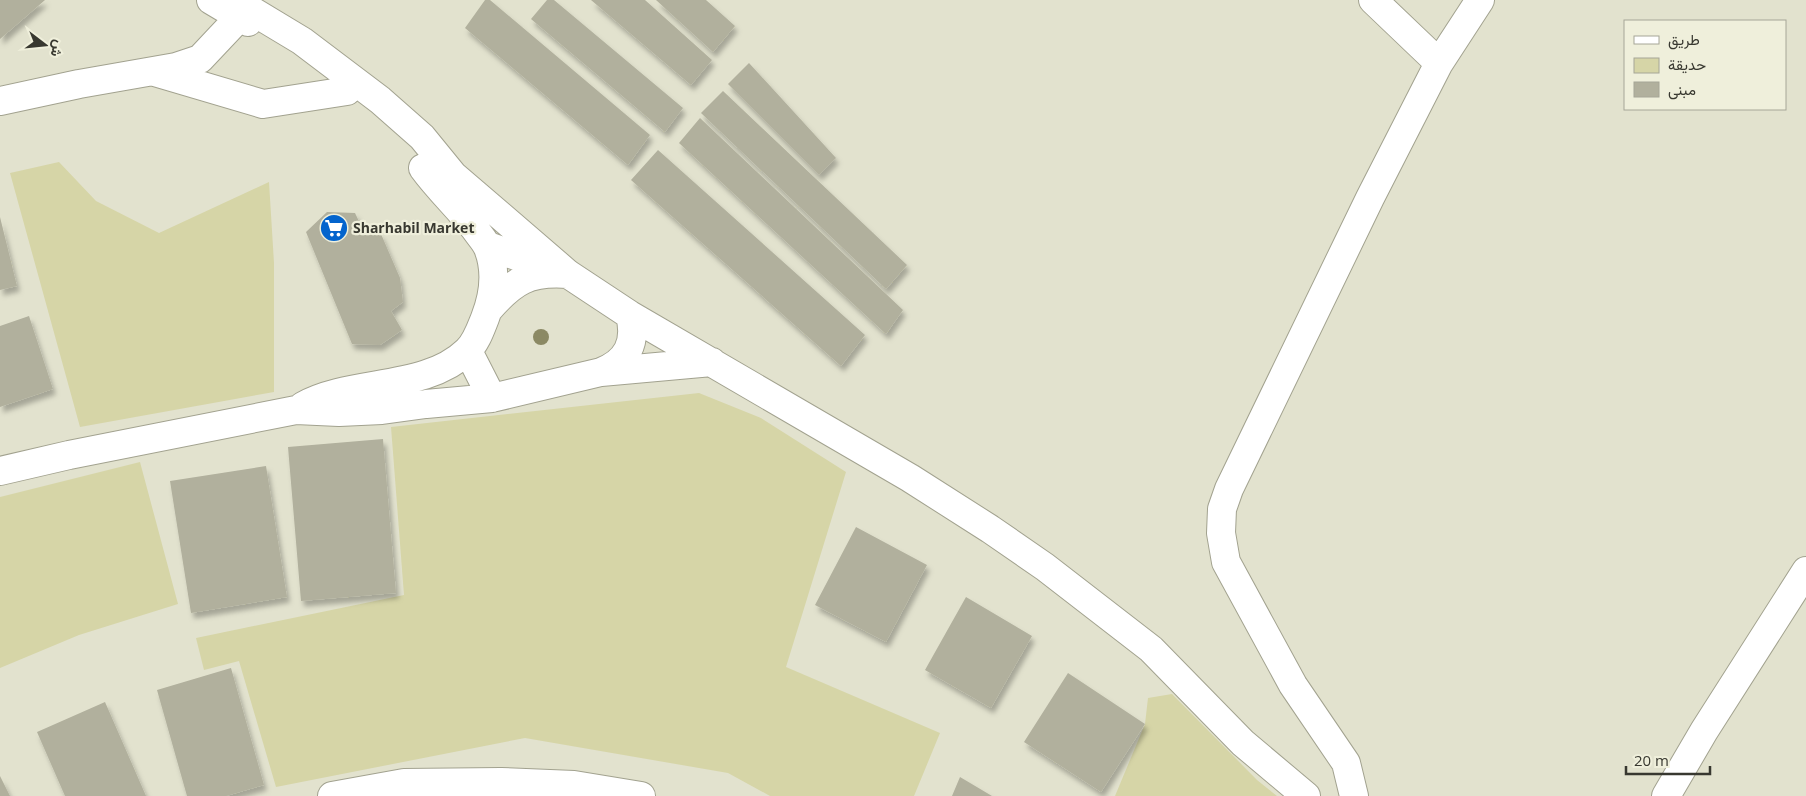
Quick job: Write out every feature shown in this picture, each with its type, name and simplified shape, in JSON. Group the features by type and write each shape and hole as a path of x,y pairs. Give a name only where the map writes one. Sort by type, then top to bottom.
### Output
{"street":[{"path":"211,0 241,8 302,42 342,70 380,100 417,145 568,274 630,315 910,478 1045,567 1151,649 1243,743 1306,796"},
{"path":"1373,0 1438,63"},
{"path":"1354,796 1346,763 1294,685 1226,562 1221,533 1222,509 1229,489 1438,63 1480,0"},
{"path":"0,101 79,84 176,68 200,59 241,8"},
{"path":"241,8 282,43 347,91 397,134 417,145 427,174 459,209 488,246 492,266 494,288 480,329 468,350 449,364 388,384 313,400 296,410"},
{"path":"151,71 263,104 347,91"},
{"path":"488,246 568,274"},
{"path":"488,310 514,284 531,276 550,273 568,274"},
{"path":"0,471 69,455 296,410 339,412 382,410 492,398 601,372 612,368 628,350 632,339 633,327 630,315"},
{"path":"468,350 492,398"},
{"path":"601,372 712,362"},
{"path":"1666,796 1704,731 1806,571"},
{"path":"332,796 404,783 502,782 574,786 641,796"}],"green space":[{"path":"59,162 96,201 159,233 269,182 274,263 274,392 80,427 10,173"},
{"path":"699,393 761,418 846,472 786,667 940,733 914,796 770,796 728,773 525,738 276,787 239,661 204,670 196,638 404,595 391,427"},
{"path":"140,462 178,604 79,635 0,668 0,497"},
{"path":"1172,694 1257,780 1277,796 1115,796 1145,724 1148,698"}],"building":[{"path":"0,0 45,0 0,39"},
{"path":"485,0 490,0 650,135 628,165 465,28"},
{"path":"547,0 554,0 683,108 665,132 531,19"},
{"path":"591,0 645,0 712,60 691,85"},
{"path":"656,0 706,0 735,26 713,52"},
{"path":"749,63 836,158 819,175 728,84"},
{"path":"723,91 907,265 886,289 701,113"},
{"path":"700,118 903,310 886,334 679,143"},
{"path":"658,150 865,335 841,366 631,180"},
{"path":"327,212 355,213 363,230 381,234 400,278 403,302 391,311 402,330 380,345 352,344 306,232"},
{"path":"0,217 17,286 0,290"},
{"path":"29,316 53,389 0,407 0,326"},
{"path":"383,439 396,593 301,601 288,447"},
{"path":"266,466 287,597 191,613 170,481"},
{"path":"856,527 927,565 886,642 815,605"},
{"path":"966,597 1032,636 991,708 925,670"},
{"path":"231,668 264,785 226,796 187,796 157,690"},
{"path":"1068,673 1145,724 1101,792 1024,742"},
{"path":"105,702 146,796 65,796 37,732"},
{"path":"0,776 10,796 0,796"},
{"path":"960,777 992,796 952,796"}],"place":[{"name":"Sharhabil Market","path":"334,228"}]}
